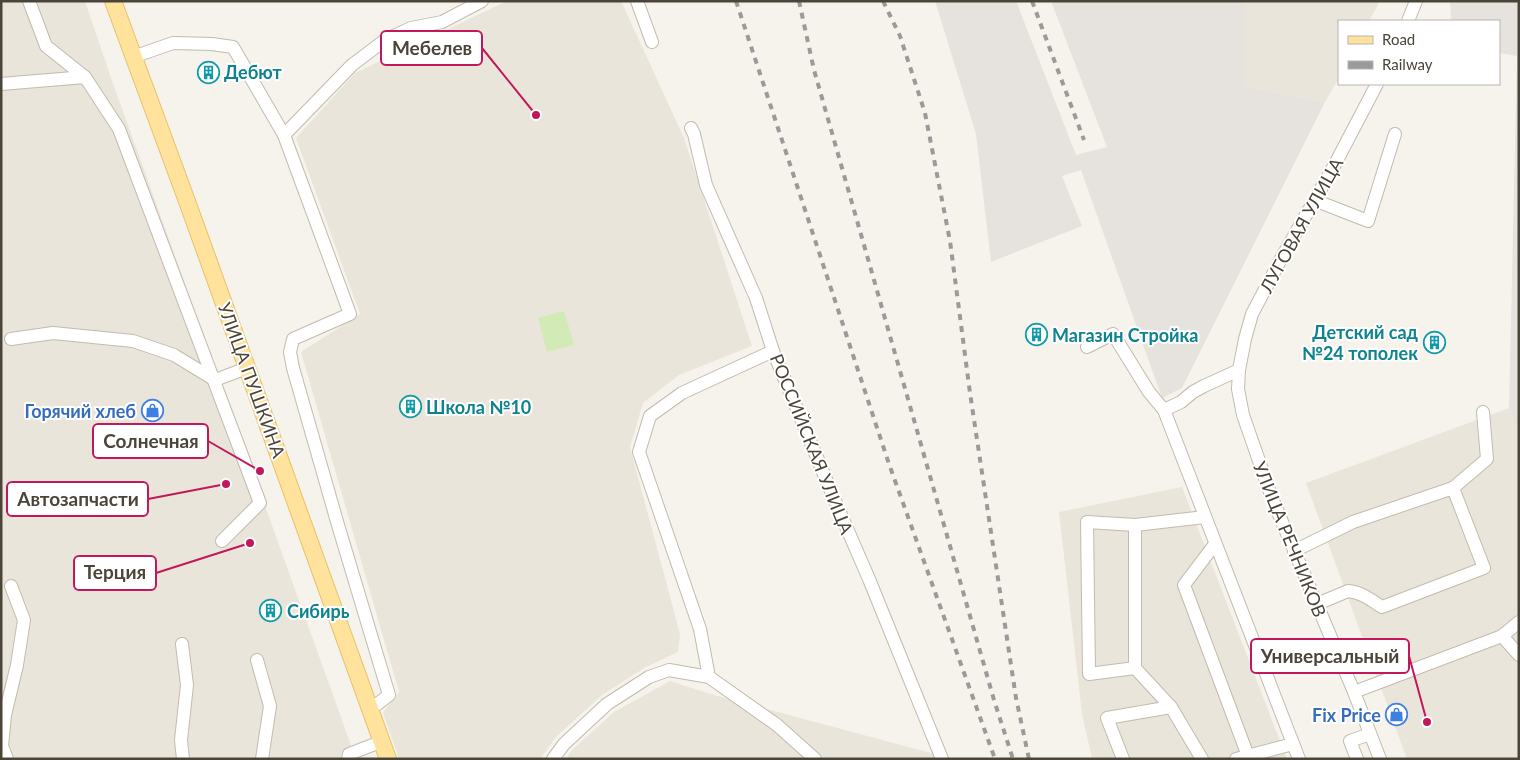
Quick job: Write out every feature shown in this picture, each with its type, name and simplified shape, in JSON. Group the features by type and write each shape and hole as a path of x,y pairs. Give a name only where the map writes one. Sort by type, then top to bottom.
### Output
{"main road":[{"name":"УЛИЦА ПУШКИНА","path":"113,1 388,759"}],"street":[{"path":"29,1 46,46 85,77 119,129 260,503 222,542"},
{"path":"284,135 352,65 385,40 411,28 442,22 482,1"},
{"path":"637,1 652,42"},
{"path":"1408,20 1416,1"},
{"path":"133,57 173,43 212,44 233,47 284,135 350,314 293,339 290,352 338,525 389,695 371,709"},
{"path":"1,84 85,77"},
{"name":"ЛУГОВАЯ УЛИЦА","path":"1239,370 1252,314 1376,85"},
{"name":"РОССИЙСКАЯ УЛИЦА","path":"691,128 706,185 756,298 773,351 942,759"},
{"path":"1314,200 1368,221 1395,134"},
{"path":"11,339 53,333 133,341 174,355 215,380"},
{"path":"1087,347 1114,334 1149,392 1164,410 1298,759"},
{"path":"709,677 700,629 639,452 650,416 682,394 773,351"},
{"path":"215,380 247,368"},
{"path":"1164,410 1181,402 1204,386 1239,370"},
{"name":"УЛИЦА РЕЧНИКОВ","path":"1239,370 1238,389 1243,415 1269,490 1354,692 1380,759"},
{"path":"1294,551 1353,522 1453,488 1487,459 1483,412"},
{"path":"1317,604 1348,591 1362,594 1382,608 1484,568 1453,488"},
{"path":"1135,668 1089,674 1087,522 1135,525 1205,517"},
{"path":"1135,525 1135,668 1171,708 1202,759"},
{"path":"1215,544 1184,585 1242,757 1293,744"},
{"path":"7,759 2,746 5,715 17,666 24,620 11,586"},
{"path":"1354,692 1502,636 1519,622"},
{"path":"1502,636 1519,654"},
{"path":"182,644 187,686 181,740 183,759"},
{"path":"257,660 270,706 262,759"},
{"path":"553,759 564,744 607,704 649,677 669,670 709,677 777,725 815,759"},
{"path":"1123,759 1107,718 1171,708"},
{"path":"1357,759 1350,741 1370,734"},
{"path":"348,759 349,754 383,741"}],"shaded area":[{"path":"1,1 85,1 356,759 1,759"},
{"path":"507,1 621,1 684,138 752,346 679,375 643,403 630,447 680,634 678,652 646,667 602,695 556,737 540,759 399,759 383,713 399,692 301,352 360,314 296,138 355,73"},
{"path":"935,1 1016,1 1076,155 1107,147 1051,1 1244,1 1244,86 1325,102 1182,388 1162,398 1081,170 1062,176 1082,226 991,262 976,134"},
{"path":"1244,1 1380,1 1370,20 1338,20 1338,80 1325,102 1244,86"},
{"path":"1450,1 1519,1 1519,436 1509,408 1517,56 1500,53 1500,20 1451,20"},
{"path":"1509,408 1519,436 1519,759 1407,759 1306,483"},
{"path":"1182,487 1287,759 1092,759 1082,714 1059,512"},
{"path":"670,681 714,695 953,759 566,759 572,750 614,712"}],"green space":[{"path":"564,311 574,345 547,352 538,318"}],"railway":[{"path":"736,1 889,464 995,759"},
{"path":"799,1 814,70 994,700 1013,759"},
{"path":"883,1 900,36 925,113 950,241 970,393 1016,698 1029,759"},
{"path":"1032,1 1084,140"}],"place":[{"name":"Дебют","path":"208,72"},
{"name":"Мебелев","path":"536,115"},
{"name":"Магазин Стройка","path":"1036,335"},
{"name":"Детский сад №24 тополек","path":"1434,342"},
{"name":"Школа №10","path":"410,407"},
{"name":"Горячий хлеб","path":"152,411"},
{"name":"Солнечная","path":"260,471"},
{"name":"Автозапчасти","path":"226,484"},
{"name":"Терция","path":"250,543"},
{"name":"Сибирь","path":"271,611"},
{"name":"Fix Price","path":"1397,715"},
{"name":"Универсальный","path":"1427,722"}]}
